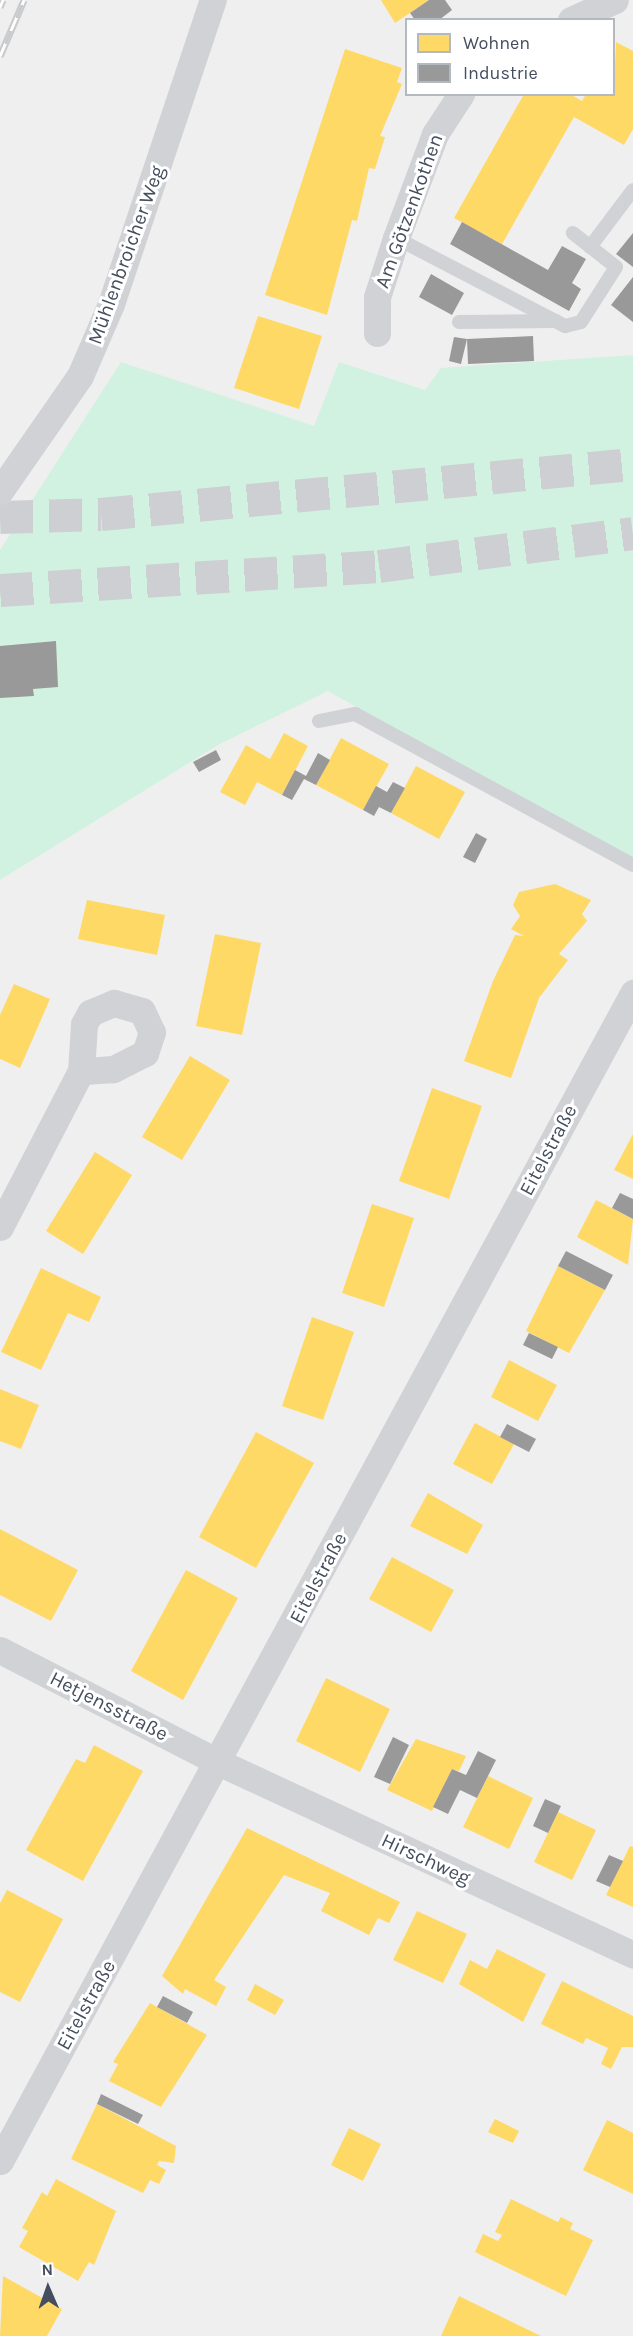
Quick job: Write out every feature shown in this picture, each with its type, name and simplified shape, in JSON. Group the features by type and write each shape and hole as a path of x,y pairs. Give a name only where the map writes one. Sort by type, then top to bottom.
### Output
{"street":[{"name":"Mühlenbroicher Weg","path":"0,491 56,417 85,365 111,304 213,0"},
{"path":"575,18 615,0"},
{"name":"Am Götzenkothen","path":"378,333 377,297 396,238 435,134 460,96"},
{"name":"Eitelstraße","path":"0,2161 633,993"},
{"path":"0,1227 81,1071"},
{"name":"Hetjensstraße","path":"0,1650 218,1762"},
{"name":"Hirschweg","path":"218,1762 633,1955"}],"lane":[{"path":"590,247 633,190"},
{"path":"396,238 565,326 581,322 616,267 573,233"},
{"path":"459,322 556,321"},
{"path":"319,721 355,714 633,865"}],"green space":[{"path":"633,355 633,863 328,691 218,745 0,880 0,550 121,362 314,426 339,362 425,390 441,368"}],"building: Wohnen":[{"path":"381,0 429,0 395,23"},
{"path":"616,42 633,51 633,129 624,145 574,117 502,244 454,218 523,96 573,96 582,101 585,96 615,96"},
{"path":"345,49 402,68 397,82 402,84 380,136 385,137 375,169 369,168 357,221 352,220 327,315 265,295"},
{"path":"258,316 322,336 299,409 234,388"},
{"path":"284,733 308,746 282,795 257,782 245,805 220,792 246,745 270,759"},
{"path":"341,738 389,764 363,810 316,785"},
{"path":"416,766 465,792 439,839 391,813"},
{"path":"555,884 591,900 582,914 587,921 559,954 568,960 539,998 511,1078 464,1061 493,981 515,935 524,936 511,929 520,916 513,905 519,892"},
{"path":"87,900 165,915 157,955 78,939"},
{"path":"215,934 261,943 242,1035 196,1026"},
{"path":"14,984 50,999 20,1068 0,1059 0,1015"},
{"path":"190,1056 230,1080 182,1160 142,1137"},
{"path":"432,1088 482,1106 449,1199 399,1181"},
{"path":"633,1134 633,1179 614,1170"},
{"path":"95,1152 132,1175 83,1254 46,1231"},
{"path":"596,1200 633,1219 628,1265 577,1237"},
{"path":"372,1204 414,1218 384,1307 342,1293"},
{"path":"558,1266 605,1290 569,1353 526,1331"},
{"path":"41,1268 101,1297 89,1322 68,1313 41,1370 1,1352"},
{"path":"312,1317 354,1332 323,1420 282,1406"},
{"path":"509,1360 557,1385 538,1421 491,1397"},
{"path":"0,1389 39,1405 21,1449 0,1441"},
{"path":"475,1423 514,1444 492,1484 453,1464"},
{"path":"256,1432 314,1463 256,1568 199,1537"},
{"path":"428,1493 483,1525 467,1554 410,1526"},
{"path":"0,1529 78,1570 51,1621 0,1595"},
{"path":"392,1557 454,1590 431,1632 369,1599"},
{"path":"186,1570 238,1598 183,1700 131,1671"},
{"path":"326,1678 390,1709 360,1772 296,1741"},
{"path":"416,1739 466,1756 459,1771 452,1769 432,1811 387,1790"},
{"path":"94,1745 143,1771 83,1881 26,1850 76,1759 85,1763"},
{"path":"488,1776 533,1798 509,1849 463,1827"},
{"path":"558,1812 596,1830 572,1880 534,1862"},
{"path":"247,1828 400,1902 389,1923 378,1918 369,1935 321,1911 330,1893 284,1875 214,1980 226,1987 216,2006 185,1989 183,1994 162,1976"},
{"path":"630,1846 633,1847 633,1907 606,1895"},
{"path":"7,1890 63,1919 20,2002 0,1992 0,1903"},
{"path":"417,1911 467,1934 443,1983 393,1960"},
{"path":"497,1949 546,1974 523,2022 459,1984 470,1960 487,1969"},
{"path":"562,1981 633,2016 633,2047 622,2047 611,2069 601,2064 608,2048 586,2038 583,2044 541,2024"},
{"path":"255,1984 284,2000 275,2015 247,2000"},
{"path":"150,2003 207,2035 161,2107 109,2081 118,2064 113,2062"},
{"path":"97,2104 176,2146 174,2163 159,2161 157,2165 166,2170 159,2184 150,2180 143,2193 71,2159"},
{"path":"495,2119 519,2131 513,2143 488,2132"},
{"path":"607,2120 633,2133 633,2194 583,2170"},
{"path":"349,2128 381,2144 363,2181 331,2165"},
{"path":"56,2179 116,2211 94,2265 89,2262 78,2281 19,2247 28,2231 22,2228 42,2192 47,2196"},
{"path":"511,2199 558,2222 561,2217 573,2223 570,2229 593,2240 566,2296 475,2252 483,2234 498,2241 502,2235 495,2232"},
{"path":"3,2276 62,2309 47,2336 0,2336"},
{"path":"459,2296 541,2336 441,2336"}],"building: Industrie":[{"path":"429,0 445,0 452,10 442,18 414,18 410,13"},
{"path":"462,222 548,270 562,246 586,259 572,283 581,289 569,311 450,244"},
{"path":"633,233 633,267 616,254"},
{"path":"431,274 464,293 452,315 419,297"},
{"path":"633,277 633,322 611,305"},
{"path":"533,336 534,361 468,364 467,339"},
{"path":"454,337 467,339 461,364 449,361"},
{"path":"56,641 58,687 33,689 34,696 0,698 0,646"},
{"path":"216,750 221,760 199,772 193,762"},
{"path":"318,753 330,760 316,785 304,779 292,800 282,795 295,770 306,776"},
{"path":"393,782 405,788 391,813 379,807 374,816 363,810 376,786 387,792"},
{"path":"476,833 487,839 475,863 463,857"},
{"path":"620,1193 633,1199 633,1219 612,1208"},
{"path":"566,1251 613,1275 605,1290 558,1266"},
{"path":"529,1333 558,1347 552,1359 523,1345"},
{"path":"507,1424 536,1439 529,1452 500,1437"},
{"path":"393,1737 409,1745 390,1784 374,1777"},
{"path":"478,1751 496,1760 477,1798 460,1790 448,1814 433,1807 452,1769 466,1775"},
{"path":"545,1799 561,1806 548,1833 533,1826"},
{"path":"609,1855 623,1861 610,1887 596,1881"},
{"path":"163,1996 193,2012 187,2023 157,2007"},
{"path":"101,2094 143,2115 138,2124 97,2104"}],"tunnel":[{"path":"0,517 101,514 633,464"},
{"path":"0,590 379,566 633,533"}],"railway":[{"path":"0,7 3,0"},
{"path":"0,56 24,0"}]}
